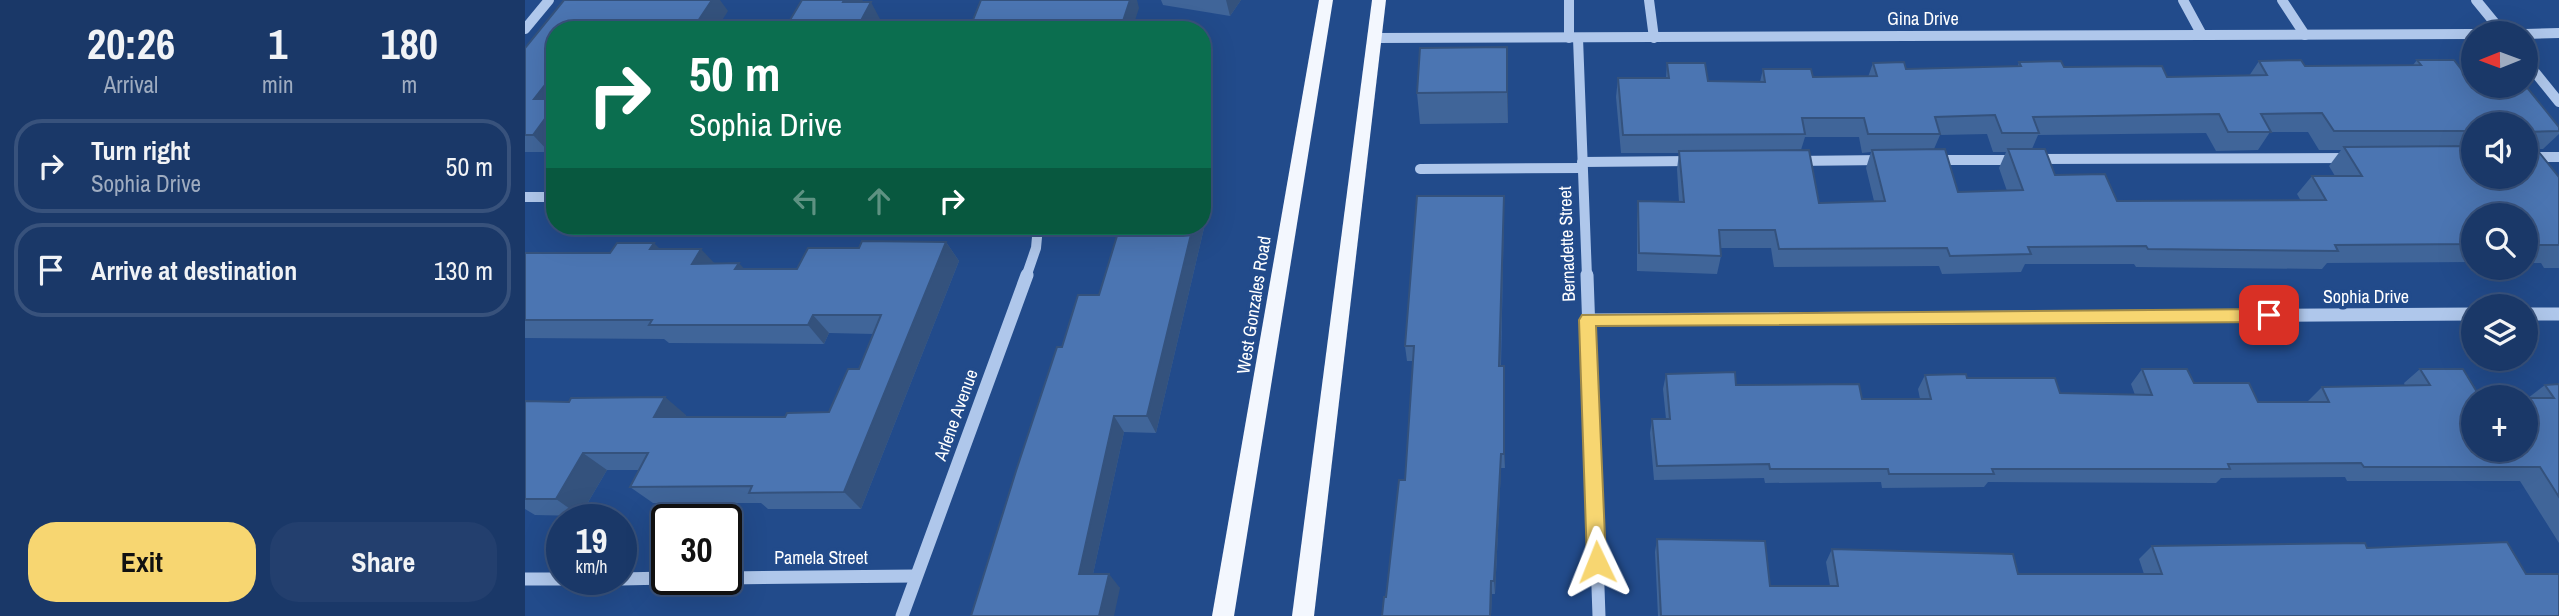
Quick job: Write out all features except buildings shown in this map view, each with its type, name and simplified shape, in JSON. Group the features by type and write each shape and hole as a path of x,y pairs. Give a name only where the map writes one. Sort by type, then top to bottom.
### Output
{"main road":[{"name":"West Gonzales Road","path":"1223,616 1326,0"},
{"path":"1303,616 1379,0"}],"street":[{"path":"525,29 549,0"},
{"name":"Bernadette Street","path":"1569,0 1582,165 1599,616"},
{"path":"2282,0 2305,35"},
{"path":"2476,0 2493,21"},
{"path":"2538,34 2559,33"},
{"name":"Gina Drive","path":"1374,38 2461,34"},
{"path":"2538,76 2559,102"},
{"path":"2538,157 2559,157"},
{"path":"1916,160 2361,158"},
{"path":"1777,161 1902,160"},
{"path":"1420,169 1707,161"},
{"path":"525,197 546,197"},
{"name":"Arlene Avenue","path":"902,616 1023,282 1031,267 1038,235"},
{"name":"Sophia Drive","path":"1587,320 2461,314"},
{"path":"2538,314 2559,314"},
{"name":"Pamela Street","path":"742,578 915,576"},
{"path":"525,579 546,579"}],"lane":[{"path":"1649,0 1654,38"},
{"path":"2183,0 2202,35"}],"route":[{"path":"1597,562 1587,320 2269,315"}]}
